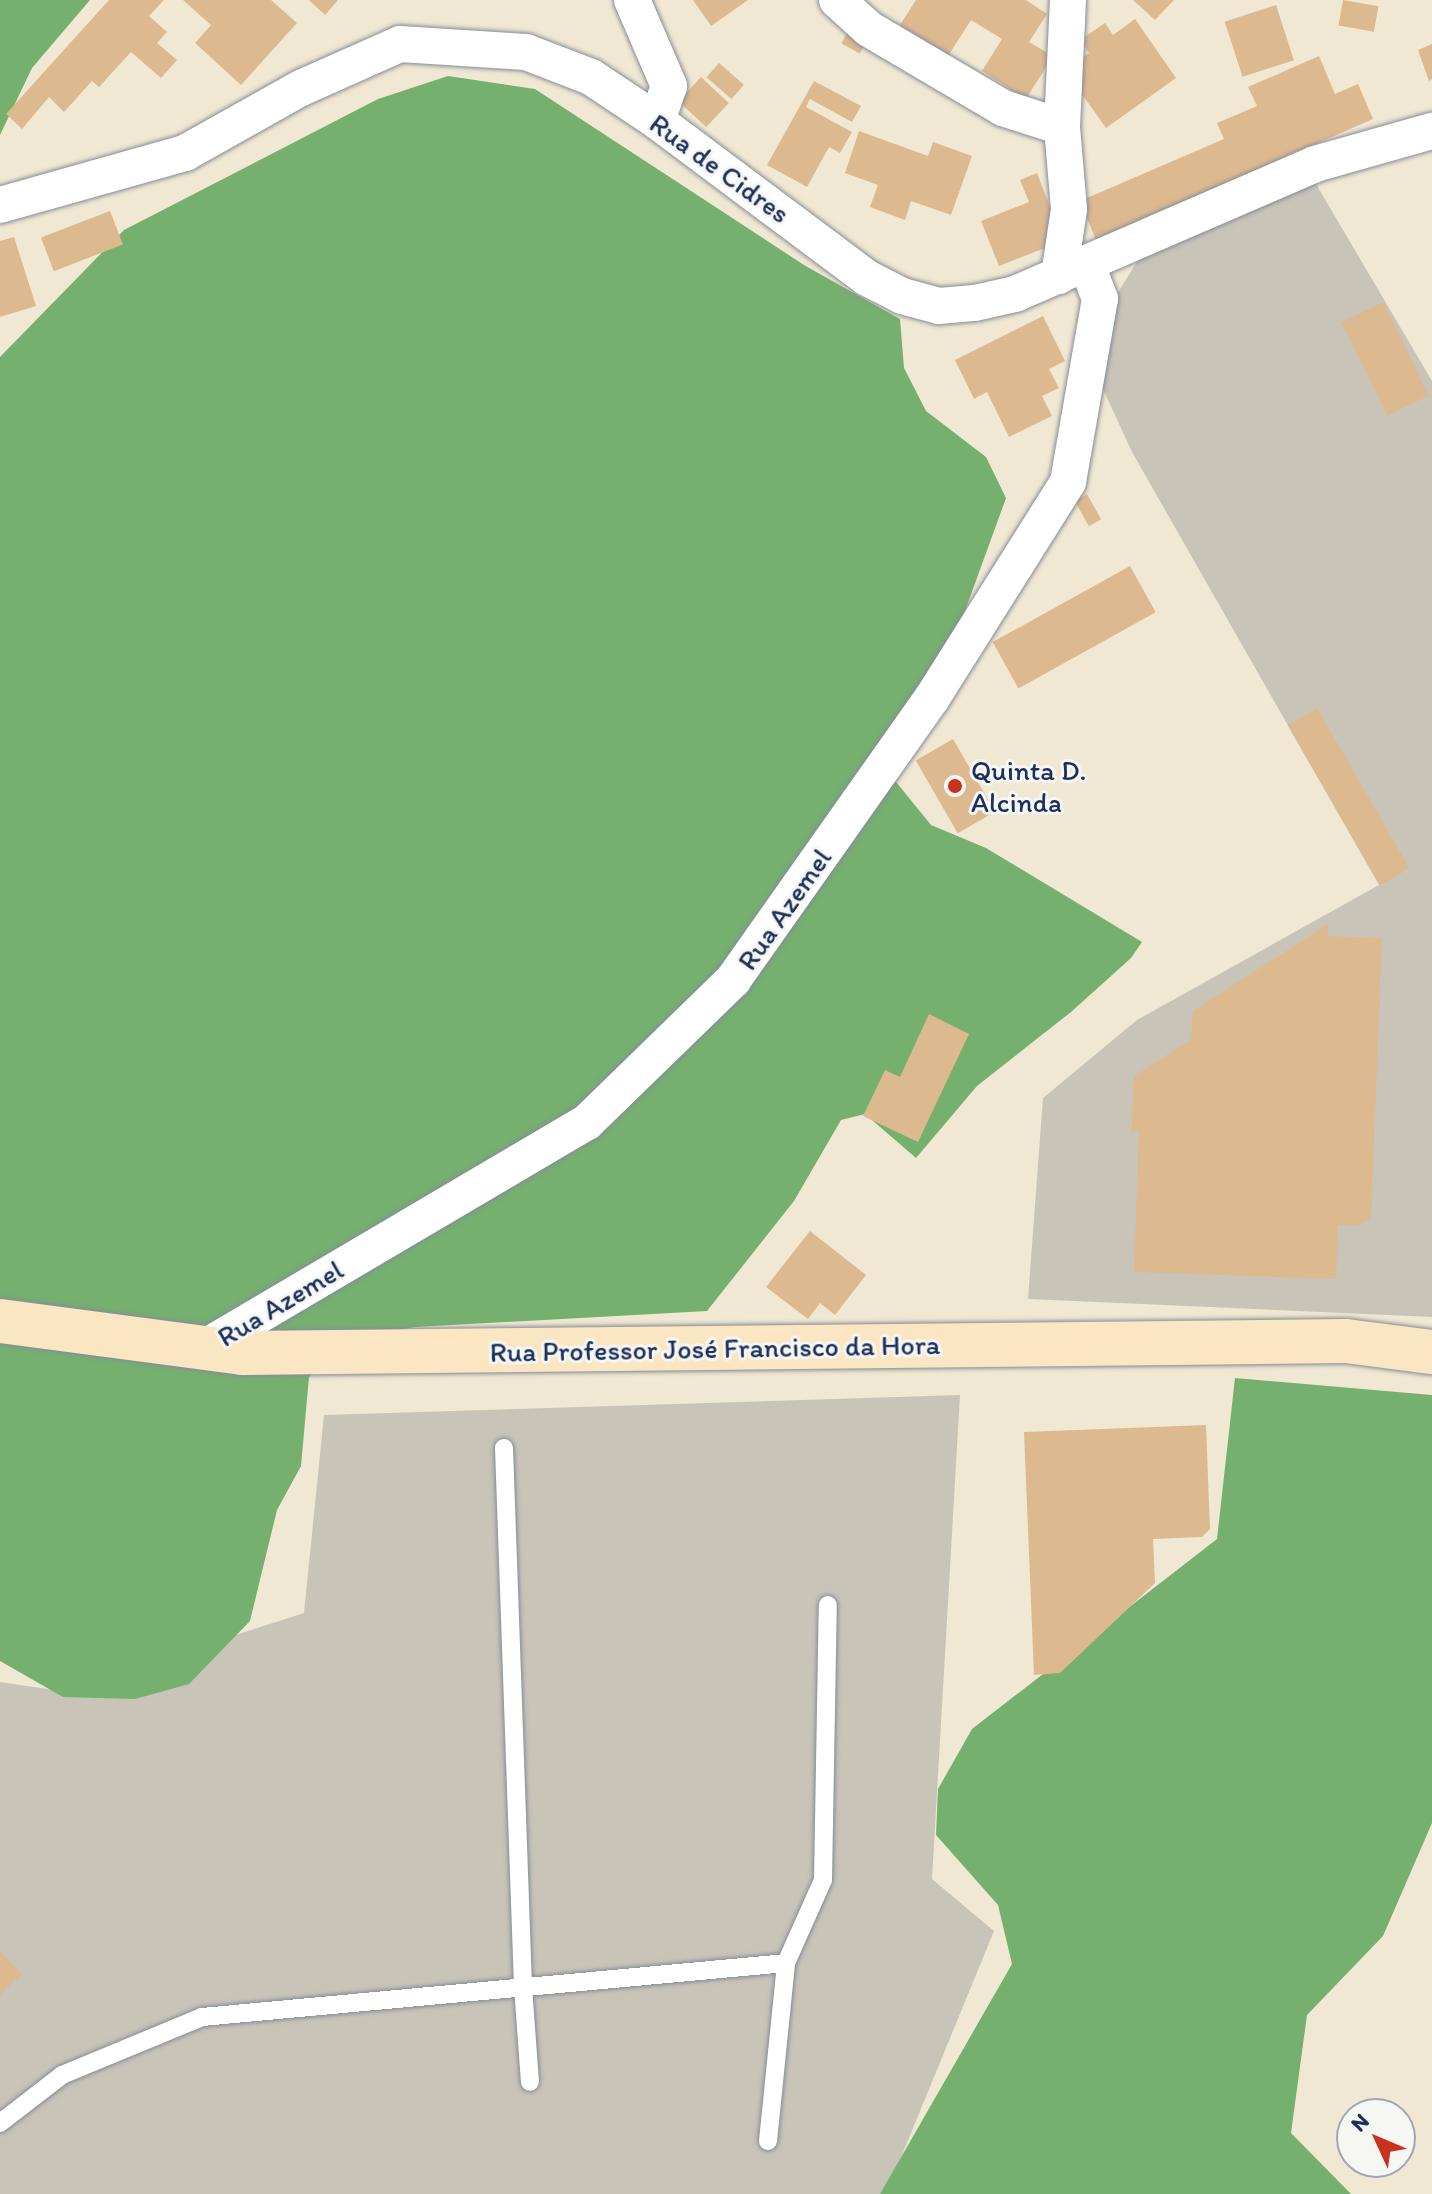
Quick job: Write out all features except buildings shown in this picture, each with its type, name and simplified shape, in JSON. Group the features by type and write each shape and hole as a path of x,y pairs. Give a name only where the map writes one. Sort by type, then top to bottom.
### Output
{"main road":[{"name":"Rua Professor José Francisco da Hora","path":"0,1321 242,1353 1346,1341 1432,1352"}],"street":[{"path":"632,0 669,86 657,121"},
{"path":"837,0 869,29 1003,108 1062,127"},
{"path":"1068,0 1062,127 1073,270"},
{"name":"Rua de Cidres","path":"0,205 185,153 301,88 400,44 526,52 591,77 657,121 867,278 902,296 939,306 975,303 1015,294 1315,164 1432,131"},
{"name":"Rua Azemel","path":"205,1347 587,1122 733,980 932,698 1068,482 1100,299 1073,270"}],"lane":[{"path":"504,1448 523,1987 530,2082"},
{"path":"768,2141 786,1963 823,1880 828,1605"},
{"path":"0,2123 62,2075 202,2017 786,1963"}],"shaded area":[{"path":"1313,179 1432,381 1432,1317 1028,1299 1043,1098 1137,1020 1379,885 1132,452 1091,363 1114,299 1143,252"},
{"path":"960,1395 932,1879 994,1931 886,2194 0,2194 0,1682 61,1691 304,1613 324,1415"}],"green space":[{"path":"0,0 90,0 32,68 0,135"},
{"path":"448,76 535,89 804,265 900,319 904,368 926,411 986,457 1006,498 965,611 909,709 892,777 931,825 986,848 1142,942 1131,958 1071,1012 977,1086 916,1158 865,1114 841,1120 794,1201 707,1311 415,1327 353,1338 309,1377 301,1466 277,1510 250,1621 189,1684 135,1699 63,1697 0,1661 0,357 124,230 378,99"},
{"path":"1235,1378 1432,1395 1432,1823 1383,1936 1307,2015 1291,2133 1351,2194 880,2194 1012,1964 998,1905 936,1835 938,1789 972,1729 1217,1539"}],"place":[{"name":"Quinta D. Alcinda","path":"955,786"}]}
